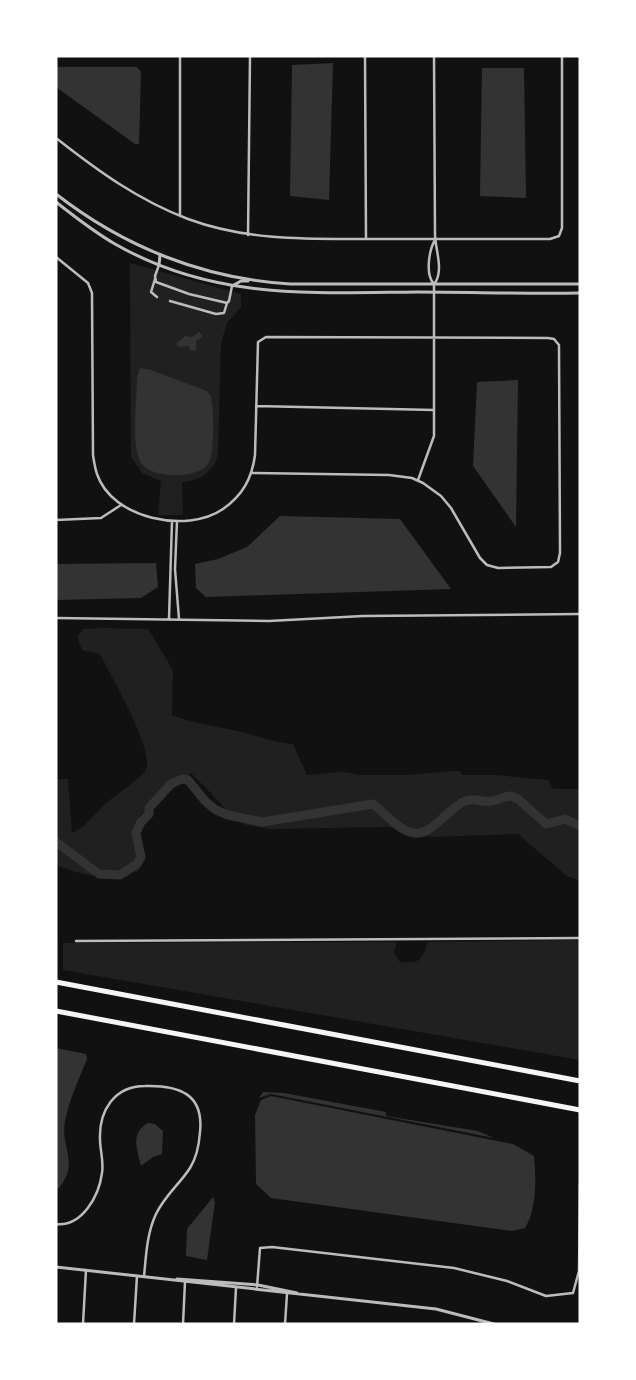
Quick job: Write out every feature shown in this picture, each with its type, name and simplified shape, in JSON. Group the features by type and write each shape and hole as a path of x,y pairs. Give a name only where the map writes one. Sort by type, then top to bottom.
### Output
{"highway":[{"path":"56,982 580,1080"},
{"path":"56,1011 580,1110"}],"street":[{"path":"180,56 180,216"},
{"path":"248,235 250,56"},
{"path":"365,56 366,239"},
{"path":"418,480 434,436 434,284 438,276 438,248 435,239 434,56"},
{"path":"56,138 118,185 180,216 248,235 287,239 550,239 559,236 562,228 562,56"},
{"path":"56,194 107,230 160,255 209,271 254,280 290,284 580,284"},
{"path":"56,202 101,236 159,265 195,278 232,286 296,293 580,293"},
{"path":"434,284 430,277 430,248 435,239"},
{"path":"157,297 151,292 160,255"},
{"path":"56,257 88,283 92,293 93,455 97,475 107,492 121,506 148,519 177,521 209,516 222,510 242,492 253,473 258,342 266,337 548,338 558,341 560,350 558,562 551,568 498,568 487,565 480,558 446,502 435,491 418,480 389,474 253,473"},
{"path":"155,279 156,282 189,294 227,303"},
{"path":"170,300 216,314 224,313 232,286 241,281 254,280"},
{"path":"256,406 434,410"},
{"path":"56,520 101,518 121,506"},
{"path":"168,620 172,521"},
{"path":"177,521 175,569 180,620"},
{"path":"56,618 180,620 580,614"},
{"path":"76,941 580,938"},
{"path":"56,1224 73,1222 87,1210 102,1174 100,1142 102,1118 107,1104 120,1092 134,1086 148,1086 180,1091 193,1098 201,1111 198,1152 189,1170 166,1196 156,1215 148,1241 144,1277"},
{"path":"257,1290 260,1248 272,1247 438,1265 492,1276 546,1296 572,1292 579,1271 580,1183"},
{"path":"56,1268 144,1277 214,1280 258,1285 302,1294 436,1309 494,1324"},
{"path":"83,1324 86,1270"},
{"path":"134,1324 138,1276"},
{"path":"168,1279 287,1294 302,1294"},
{"path":"184,1324 185,1282"},
{"path":"234,1324 236,1288"},
{"path":"285,1324 287,1294"}],"shaded area":[{"path":"333,63 329,200 290,196 292,65"},
{"path":"56,67 137,67 141,72 139,144 135,144 56,87"},
{"path":"482,68 524,68 526,198 480,196"},
{"path":"130,263 241,294 241,307 227,323 221,343 218,455 212,467 205,475 195,480 182,482 183,515 158,515 161,481 142,473 131,457"},
{"path":"199,332 203,336 196,341 196,351 191,350 188,346 179,347 176,344 185,336 192,337"},
{"path":"140,368 151,370 207,391 211,396 213,411 212,451 208,464 202,469 184,475 162,474 145,467 140,461 137,453 135,421 137,378"},
{"path":"518,380 516,527 473,466 477,382"},
{"path":"280,516 400,519 451,589 206,597 196,588 195,564 218,559 247,547"},
{"path":"156,563 158,587 141,598 56,600 56,564"},
{"path":"83,629 148,629 173,670 172,715 277,742 293,744 307,775 342,772 361,775 406,775 459,771 463,775 496,775 548,780 553,789 580,789 580,881 567,876 518,834 431,837 388,827 270,829 246,825 226,809 191,773 139,816 139,871 106,877 88,875 56,865 56,779 68,779 72,833 83,827 104,805 146,769 147,760 144,746 113,678 100,654 82,650 77,637"},
{"path":"580,940 580,1060 63,970 63,943 397,942 394,952 400,962 412,962 422,957 428,942"},
{"path":"56,1048 86,1054 87,1059 65,1121 64,1131 69,1162 65,1179 59,1188 56,1188"},
{"path":"263,1092 284,1093 386,1112 386,1116 478,1131 494,1138 271,1094 259,1098"},
{"path":"271,1096 513,1144 534,1156 534,1203 525,1228 512,1231 271,1198 256,1184 255,1115 261,1100"},
{"path":"148,1123 155,1124 163,1131 162,1154 153,1157 141,1166 136,1142 142,1127"},
{"path":"213,1197 215,1202 207,1260 186,1256 187,1229"}],"waterway":[{"path":"56,842 99,874 120,875 137,864 141,857 136,833 141,822 149,814 149,808 171,784 182,779 188,780 206,802 216,810 228,815 262,822 373,804 403,829 408,832 421,833 465,801 489,801 511,796 518,799 546,824 565,819 580,826"}]}
